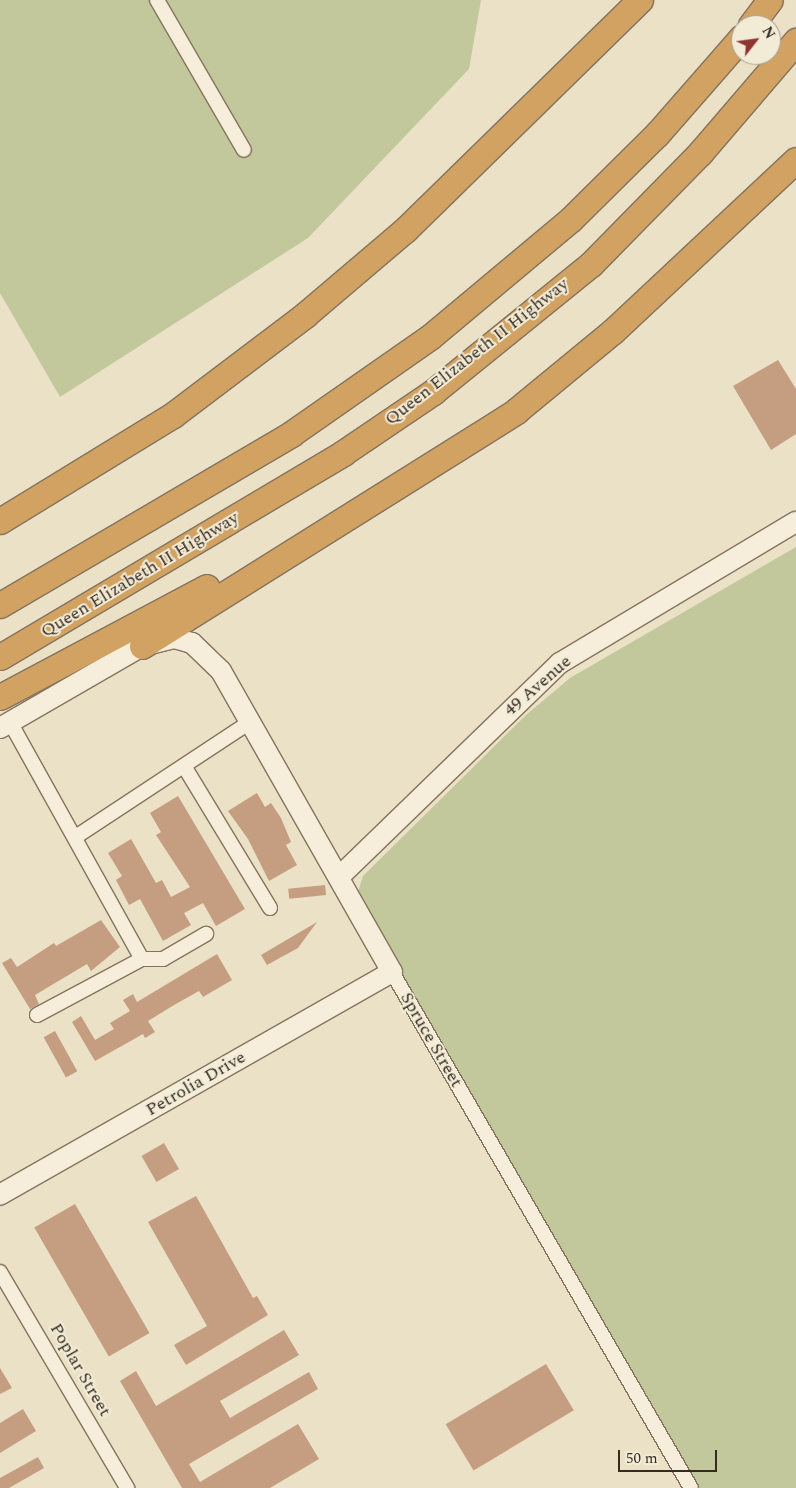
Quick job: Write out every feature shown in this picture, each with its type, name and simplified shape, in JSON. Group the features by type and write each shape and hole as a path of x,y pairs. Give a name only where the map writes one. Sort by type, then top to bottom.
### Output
{"highway":[{"path":"506,129 617,0"},
{"path":"0,520 173,415 234,371 356,273 640,0"},
{"path":"759,15 770,0"},
{"name":"Queen Elizabeth II Highway","path":"0,657 343,454 433,392 591,264 700,153 796,41"},
{"path":"0,605 291,434 430,337 571,219 657,134 731,49"},
{"path":"724,228 796,143"},
{"path":"142,646 485,432 544,390 724,228 796,160"},
{"path":"0,697 377,498"}],"street":[{"path":"157,0 244,150"},
{"name":"49 Avenue","path":"339,877 560,663 796,522"},
{"name":"Spruce Street","path":"142,646 185,640 203,651 221,671 392,972 691,1488"},
{"path":"142,646 5,725 77,836 142,959"},
{"path":"77,836 250,722"},
{"path":"184,766 270,908"},
{"path":"37,1015 142,959 164,959 206,934"},
{"name":"Petrolia Drive","path":"0,1195 392,972"},
{"name":"Poplar Street","path":"0,1272 127,1488"}],"green space":[{"path":"0,0 481,0 469,69 308,238 60,397 0,293"},
{"path":"796,547 796,1488 699,1488 356,898 363,876 526,715 570,678"}],"building":[{"path":"778,360 796,389 796,434 771,450 733,386"},
{"path":"257,793 265,807 271,803 281,818 291,842 286,845 297,865 269,881 248,839 228,811"},
{"path":"178,796 245,909 216,926 203,903 184,913 191,925 163,941 140,899 129,905 116,880 122,876 108,853 131,839 156,883 162,880 171,897 190,887 156,835 161,832 150,813"},
{"path":"325,885 326,895 289,899 288,889"},
{"path":"101,920 120,947 91,971 87,964 35,995 39,1004 30,1009 2,963 11,958 17,967 54,943 56,946"},
{"path":"317,922 298,948 267,965 261,955"},
{"path":"217,954 232,980 203,997 199,991 174,1005 148,1021 155,1032 145,1038 143,1034 95,1061 72,1022 81,1016 95,1040 114,1029 110,1023 130,1011 123,1000 133,994 137,1002"},
{"path":"55,1031 77,1071 66,1078 44,1037"},
{"path":"164,1143 179,1169 156,1182 141,1156"},
{"path":"196,1196 253,1298 257,1296 268,1315 186,1365 174,1345 207,1326 148,1222"},
{"path":"75,1204 150,1333 109,1357 34,1228"},
{"path":"284,1330 299,1355 220,1401 230,1418 309,1372 318,1389 189,1464 200,1482 298,1424 319,1459 270,1488 182,1488 120,1381 136,1371 156,1406"},
{"path":"546,1364 574,1410 474,1471 446,1424"},
{"path":"0,1368 12,1388 0,1394"},
{"path":"23,1409 36,1431 0,1453 0,1423"},
{"path":"38,1457 44,1468 9,1488 0,1488 0,1478"}]}
